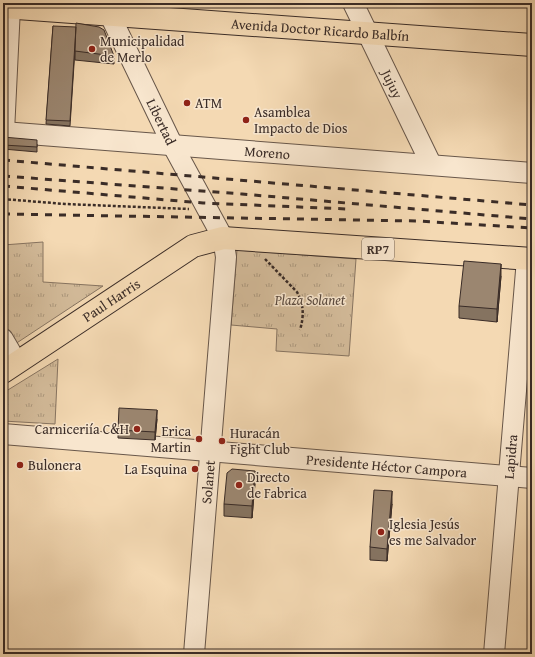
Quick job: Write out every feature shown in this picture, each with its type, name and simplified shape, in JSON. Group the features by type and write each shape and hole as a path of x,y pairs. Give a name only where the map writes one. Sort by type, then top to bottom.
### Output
{"main road":[{"name":"Avenida Doctor Ricardo Balbín","path":"6,7 111,7 369,34 532,45"},
{"name":"RP7","path":"223,238 530,259"},
{"name":"Paul Harris","path":"10,367 192,246 223,238"}],"street":[{"name":"Jujuy","path":"353,3 431,164"},
{"path":"3,132 6,7"},
{"name":"Libertad","path":"111,7 174,146 223,238"},
{"name":"Moreno","path":"3,132 532,173"},
{"name":"Solanet","path":"194,654 226,257 223,238"},
{"name":"Lapidra","path":"494,654 508,476 530,259"},
{"path":"3,340 10,367"},
{"name":"Presidente Héctor Campora","path":"3,434 532,478"}],"path":[{"path":"3,199 64,204 208,210"},
{"path":"247,240 297,292 303,312 300,330"}],"green space":[{"path":"43,242 43,282 103,286 3,352 3,245"},
{"name":"Plaza Solanet","path":"237,250 356,259 349,356 276,351 277,329 231,325"},
{"path":"58,359 55,424 3,421 3,393"}],"building":[{"name":"Municipalidad de Merlo","path":"76,23 99,27 104,30 114,56 75,51"},
{"path":"53,26 76,27 70,121 46,120"},
{"path":"3,137 37,140 37,147 3,145"},
{"path":"464,261 501,264 497,309 459,306"},
{"path":"119,408 157,410 155,432 118,430"},
{"path":"232,469 255,471 252,506 224,504 227,473"},
{"name":"Iglesia Jesús es me Salvador","path":"374,490 392,491 387,549 370,547"}],"railway":[{"path":"3,160 532,205"},
{"path":"3,176 242,194 532,219"},
{"path":"3,186 203,203 348,209"},
{"path":"3,214 417,221 532,228"}],"place":[{"name":"Municipalidad de Merlo","path":"92,49"},
{"name":"ATM","path":"187,103"},
{"name":"Asamblea Impacto de Dios","path":"246,120"},
{"name":"Carniceriía C&H","path":"137,429"},
{"name":"Erica Martin","path":"199,439"},
{"name":"Huracán Fight Club","path":"222,441"},
{"name":"Bulonera","path":"20,465"},
{"name":"La Esquina","path":"195,469"},
{"name":"Directo de Fabrica","path":"239,485"},
{"name":"Iglesia Jesús es me Salvador","path":"381,532"}]}
